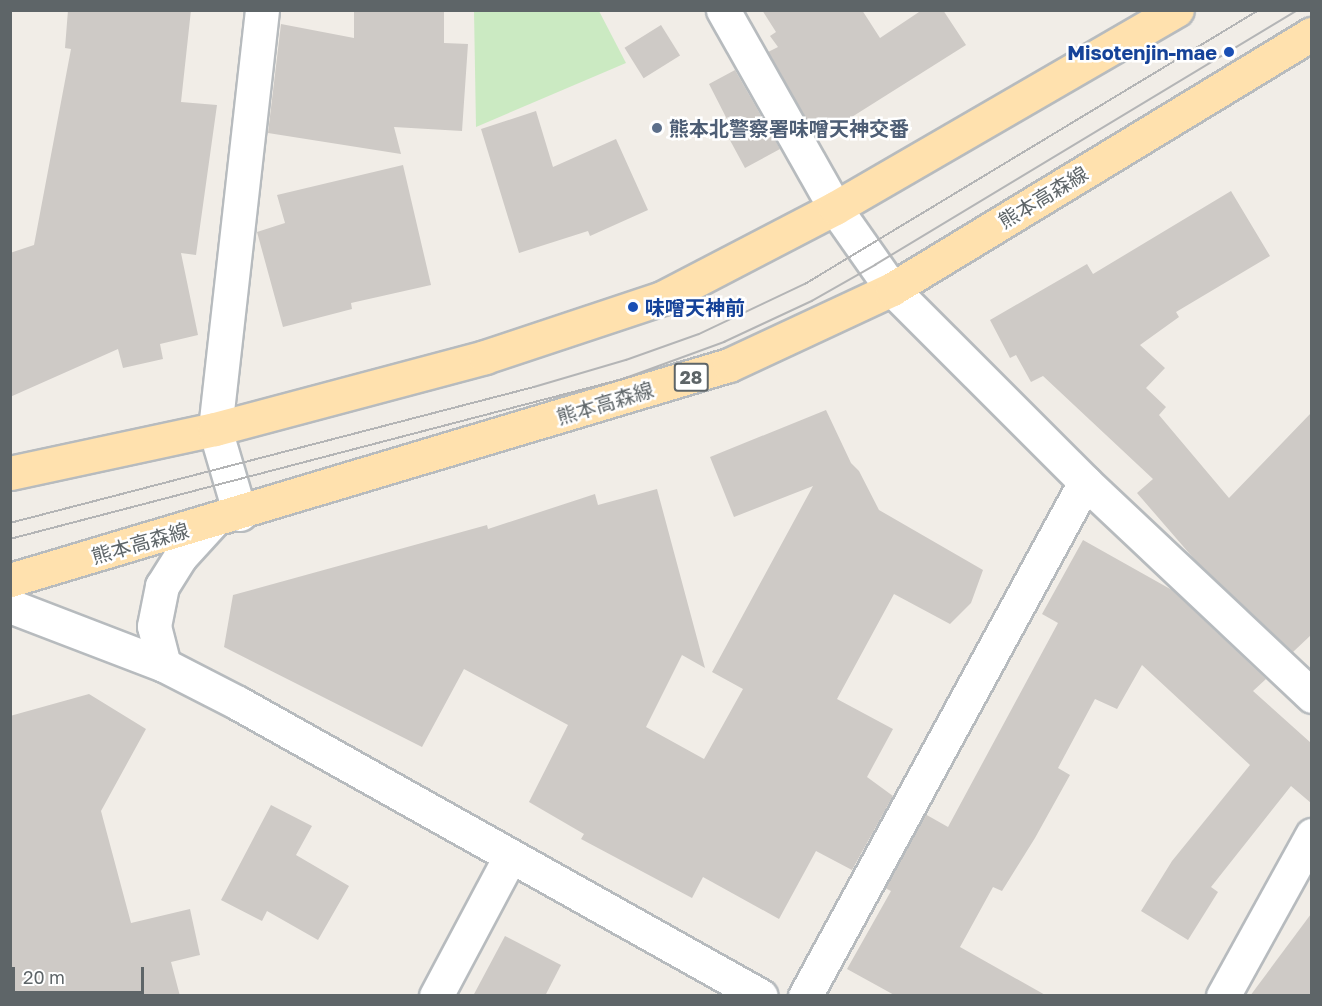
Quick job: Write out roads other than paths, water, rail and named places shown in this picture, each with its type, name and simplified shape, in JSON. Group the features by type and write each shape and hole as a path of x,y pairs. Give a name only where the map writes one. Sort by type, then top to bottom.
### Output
{"main road":[{"path":"10,473 215,429 485,357 662,298 835,208 1177,10"},
{"name":"熊本高森線","path":"10,580 226,518 729,365 892,289 1311,34"}],"street":[{"path":"164,665 154,626 162,586 226,518 215,429 262,10"},
{"path":"723,10 835,208 892,289 1085,482 1311,696"},
{"path":"804,996 1085,482"},
{"path":"10,606 164,665 761,996"},
{"path":"1223,996 1311,835"},
{"path":"436,996 510,857"}],"tram line":[{"path":"10,523 534,387 626,360 699,334 805,284 1259,10"},
{"path":"10,539 623,379 724,342 812,301 875,265 1297,10"}],"place":[{"name":"Misotenjin-mae","path":"1229,52"},
{"name":"熊本北警察署味噌天神交番","path":"657,128"},
{"name":"味噌天神前","path":"633,307"}]}
